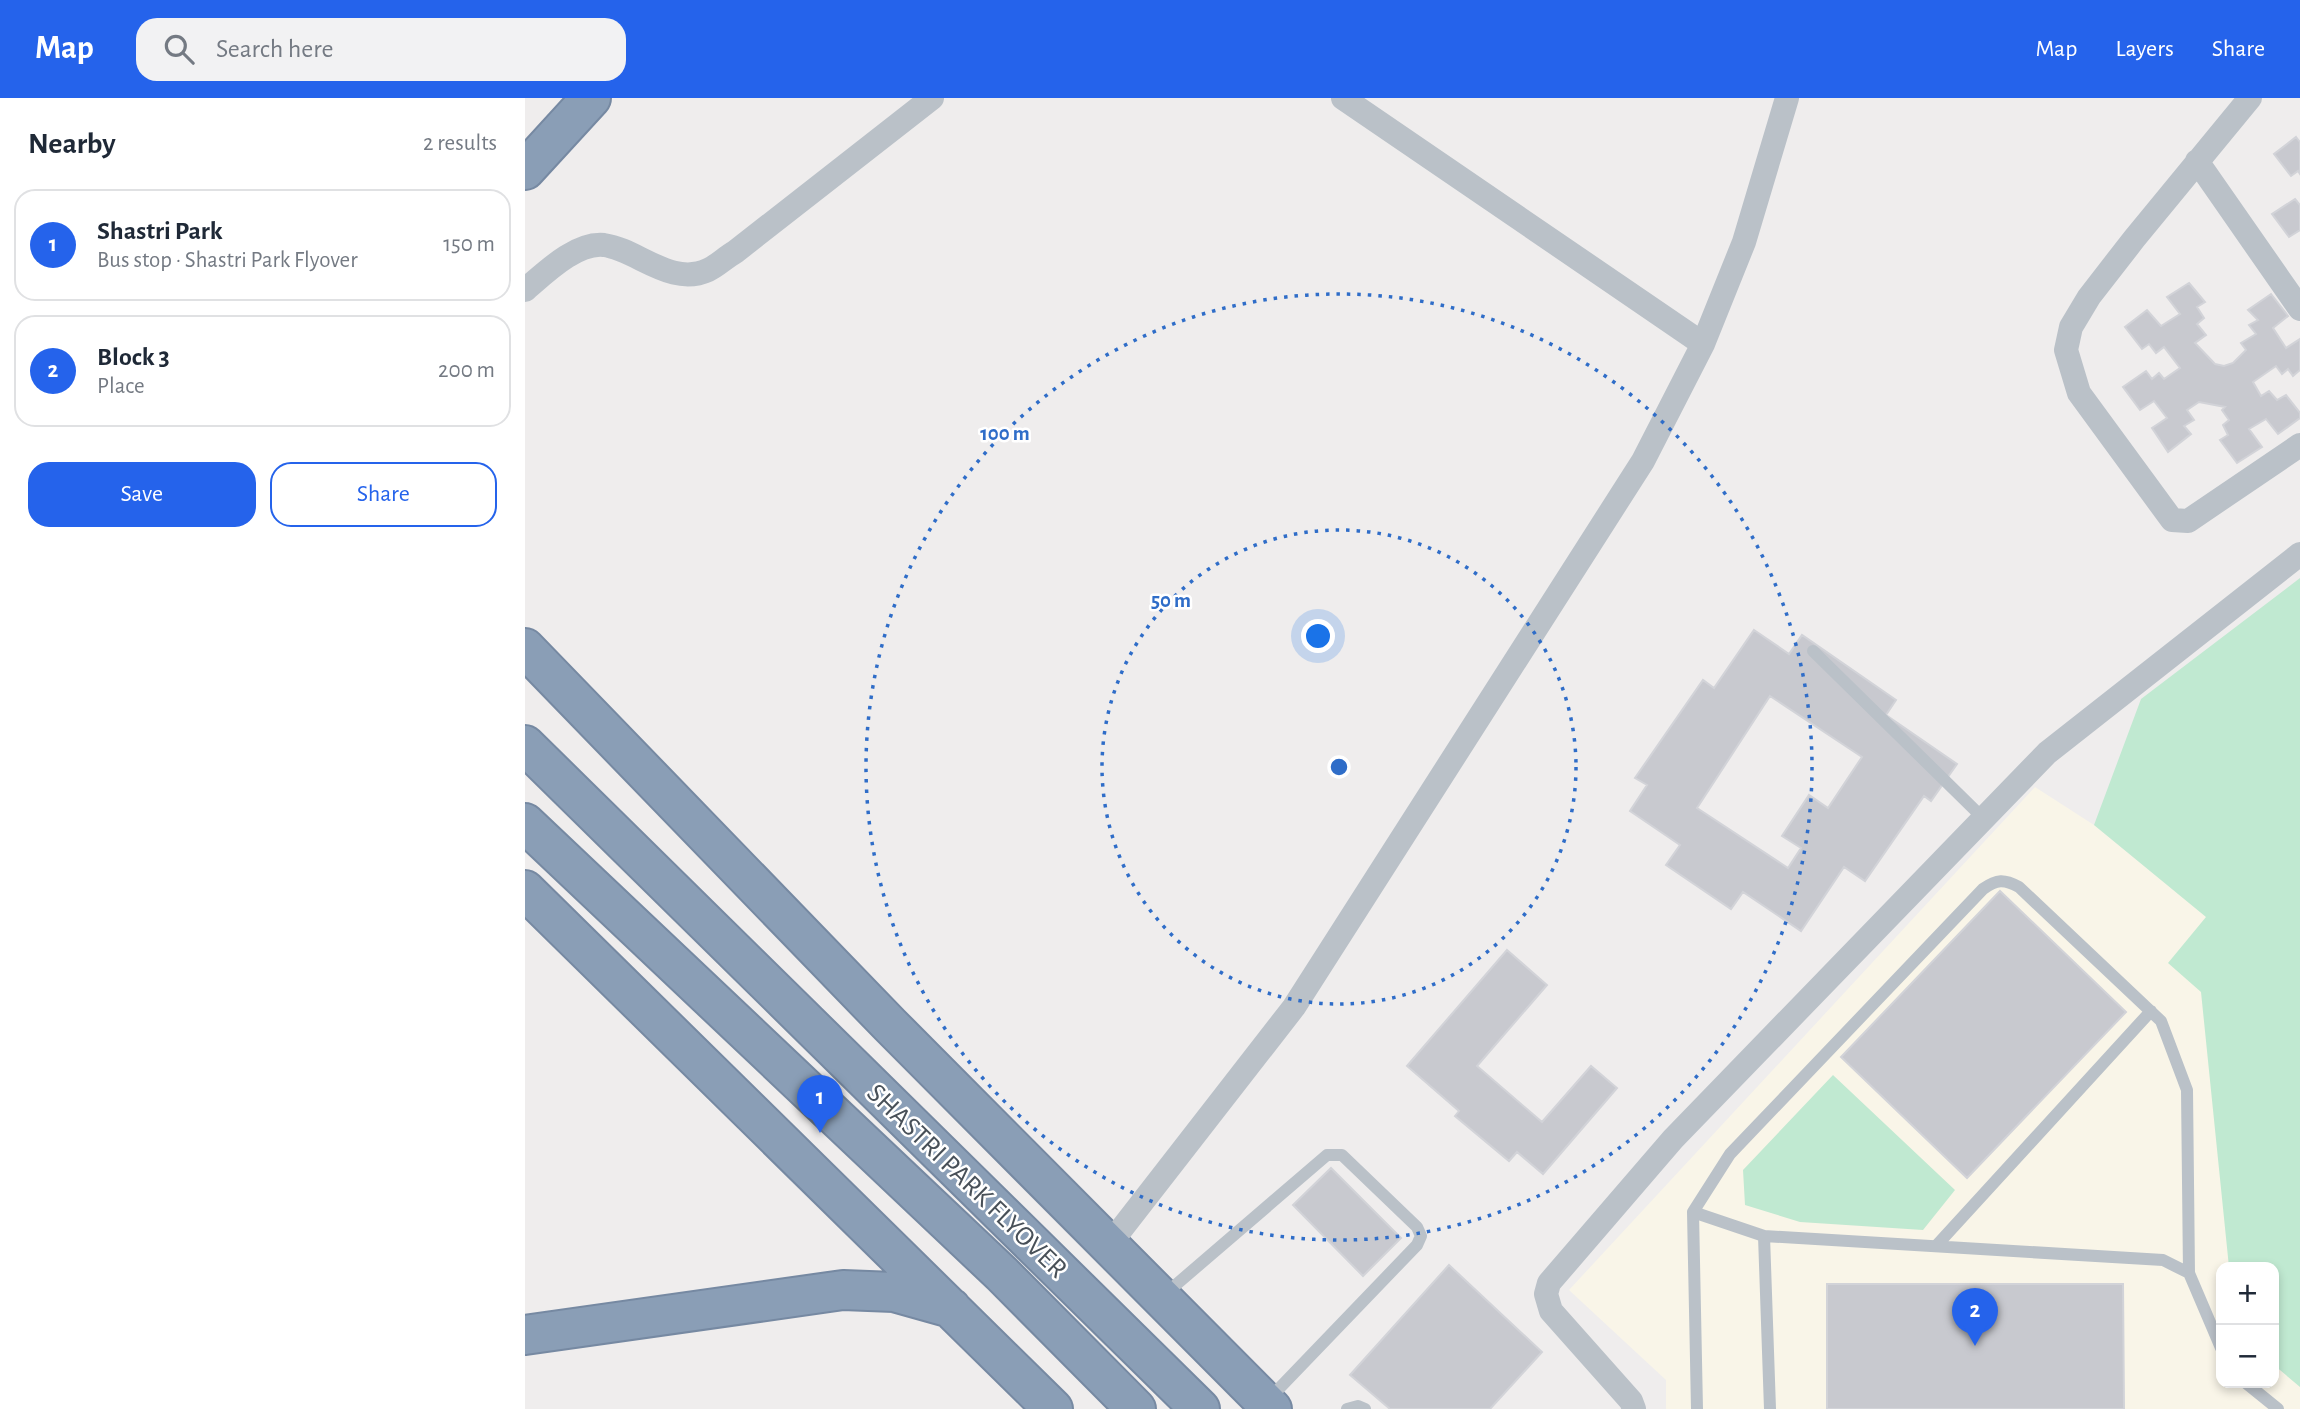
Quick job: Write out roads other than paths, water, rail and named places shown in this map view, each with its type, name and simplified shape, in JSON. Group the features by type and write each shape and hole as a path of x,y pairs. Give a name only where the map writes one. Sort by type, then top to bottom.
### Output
{"highway":[{"path":"525,170 591,98"},
{"path":"525,648 890,1025 1269,1406"},
{"name":"SHASTRI PARK FLYOVER","path":"525,745 1200,1409"},
{"name":"SHASTRI PARK FLYOVER","path":"525,823 1002,1274 1136,1409"},
{"path":"525,890 1053,1409"},
{"path":"525,1335 842,1290 894,1292 954,1309"}],"street":[{"path":"525,290 564,258 580,250 603,245 633,255 659,268 685,274 706,271 735,252 932,98"},
{"path":"1343,98 1703,344"},
{"path":"1109,1245 1294,1007 1643,461 1703,344 1744,242 1787,98"},
{"path":"2250,98 2096,288 2071,327 2066,350 2079,393 2172,520 2188,521 2300,445"},
{"path":"2197,161 2300,309"},
{"path":"1634,1409 1631,1401 1551,1311 1546,1294 1549,1283 1673,1139 2047,753 2300,554"}],"lane":[{"path":"1813,651 1984,819"},
{"path":"1697,1409 1693,1212 1730,1154 1983,888 1993,881 2006,880 2019,887 2161,1021 2187,1090 2189,1273 2216,1336"},
{"path":"1936,1246 2151,1011"},
{"path":"1161,1298 1327,1155 1342,1155 1417,1227 1421,1236 1417,1245 1269,1406"},
{"path":"1693,1212 1764,1236 2163,1260 2189,1273"},
{"path":"1764,1236 1770,1409"},
{"path":"2252,1388 2278,1409"},
{"path":"1347,1409 1358,1406 1365,1409"}],"place":[{"name":"Shastri Park","path":"820,1133"},
{"name":"Block 3","path":"1975,1346"}]}
